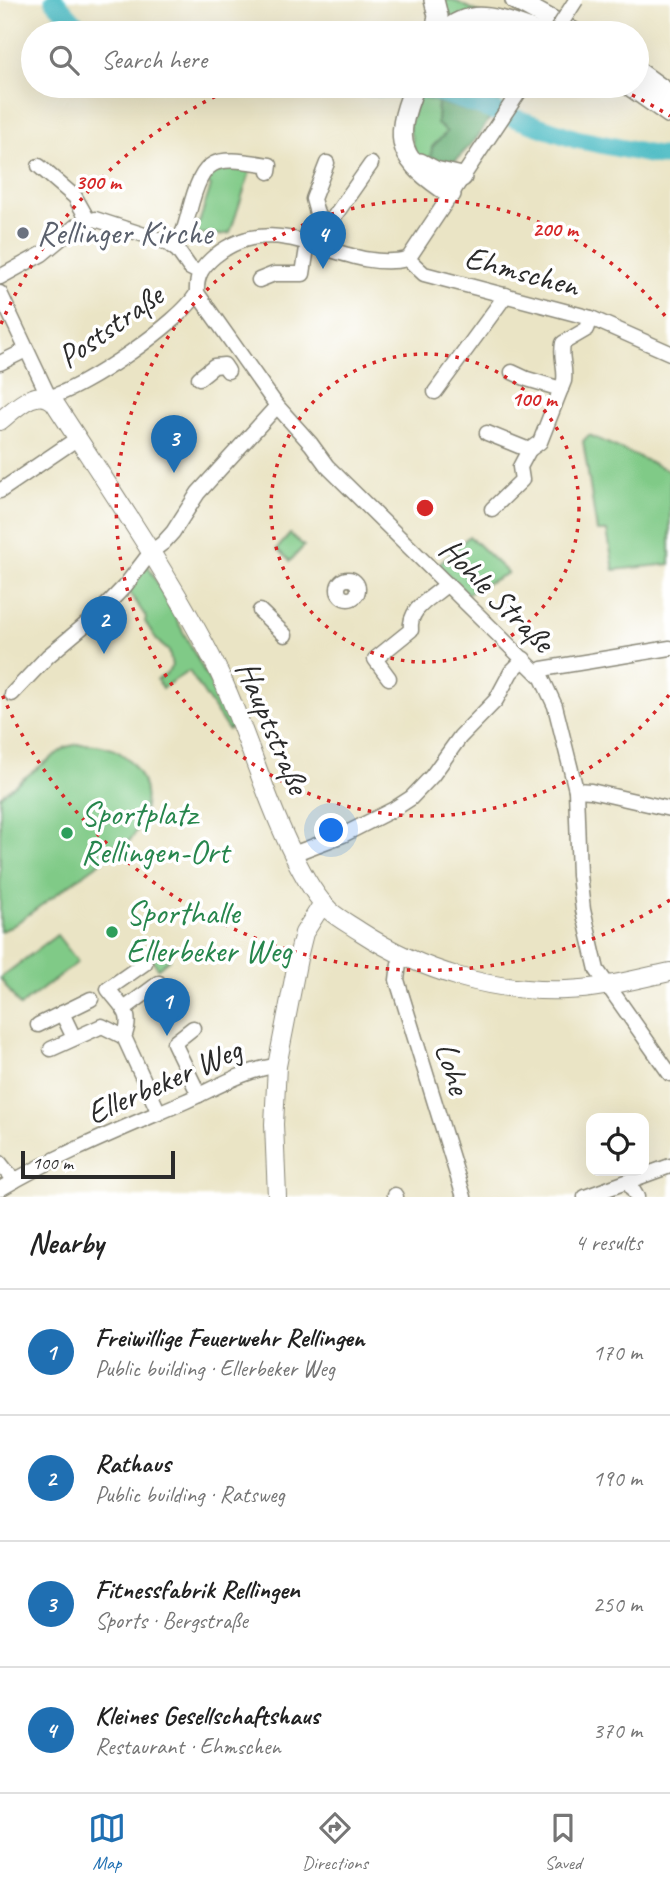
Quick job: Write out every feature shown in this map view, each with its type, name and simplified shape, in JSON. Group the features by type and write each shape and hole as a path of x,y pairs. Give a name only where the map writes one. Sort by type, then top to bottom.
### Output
{"highway":[{"path":"434,0 437,21"},
{"path":"480,0 527,21"},
{"path":"515,0 537,21"},
{"path":"531,0 542,21"},
{"path":"460,21 478,16 509,21"},
{"path":"649,80 670,95"},
{"path":"410,98 401,127 411,163 419,172 451,194"},
{"path":"647,98 670,114"},
{"path":"406,151 424,165 462,177"}],"main road":[{"path":"0,421 27,401 41,395 49,397"},
{"name":"Hauptstraße","path":"49,397 151,552 218,671 293,854 323,903 336,916 382,946 405,957 459,977 511,987 567,990 670,972"},
{"path":"277,1197 274,1124 277,1066 304,933 323,903"}],"street":[{"path":"556,21 576,0"},
{"path":"197,293 197,278 200,272 220,253 243,240 271,236 314,243 371,260 392,263 408,259 516,98"},
{"path":"172,246 184,232 201,175 211,163 228,159 270,165 269,172"},
{"path":"327,163 313,199 318,217 329,224"},
{"path":"259,280 274,274 303,274 314,243 371,164"},
{"path":"38,166 75,197 88,220"},
{"path":"0,277 42,254 76,226 88,220 102,221 172,246 190,268 200,272"},
{"name":"Ehmschen","path":"408,259 424,274 591,318 670,353"},
{"name":"Hauptstraße","path":"0,293 49,397"},
{"name":"Poststraße","path":"49,397 69,390 140,345 188,306 197,293"},
{"name":"Hohle Straße","path":"197,293 277,407 312,444 327,466 537,672 555,706 576,790 583,910 597,970 670,1074"},
{"path":"435,392 506,295"},
{"path":"492,509 522,480 520,467 529,450 540,442 561,389 565,371 561,355 563,343 587,329 591,318"},
{"path":"0,363 26,350"},
{"path":"199,378 219,365 223,365 228,371"},
{"path":"512,372 561,389"},
{"path":"12,694 48,656 98,614 125,586 151,552 173,532 188,506 225,462 277,407"},
{"path":"487,433 529,450"},
{"path":"0,491 78,438"},
{"path":"389,678 374,659 411,630 410,621 414,611 447,584"},
{"path":"260,611 285,635"},
{"path":"537,672 670,648"},
{"path":"293,854 344,835 394,810 411,798 432,776 460,737 496,700 511,672 524,659"},
{"path":"576,790 670,809"},
{"name":"Lohe","path":"405,957 399,964 397,980 464,1197"},
{"path":"124,1037 130,1021 129,1015 108,989 145,963"},
{"path":"124,1009 159,983"},
{"path":"37,1025 91,999"},
{"path":"62,1013 74,1038"},
{"path":"51,1049 102,1026 124,1037 159,1113"},
{"path":"193,1028 174,1042 199,1095"},
{"name":"Ellerbeker Weg","path":"0,1189 199,1095 261,1069 277,1066"},
{"path":"0,1163 14,1181"},
{"path":"591,1196 670,1166"},
{"path":"628,1182 637,1197"}],"green space":[{"path":"440,0 453,0 478,12 451,21 448,21"},
{"path":"418,98 438,102 437,124 447,131 430,164 415,154 409,126"},
{"path":"469,98 502,98 496,108"},
{"path":"438,102 490,118 477,138 449,168 430,164 432,147 447,132 437,124"},
{"path":"252,166 230,233 189,233 191,223 199,223 211,186 204,180 215,167"},
{"path":"589,435 670,471 670,564 614,570 607,531 597,531 583,441"},
{"path":"290,534 304,546 290,561 277,549"},
{"path":"469,536 508,573 466,594 438,565"},
{"path":"145,560 233,726 228,730 189,671 162,688 157,680 172,666 169,651 155,638 145,622 146,617 125,586"},
{"name":"Sportplatz Rellingen-Ort","path":"79,744 113,749 133,764 145,788 141,823 124,845 11,927 0,931 0,796 66,747"},
{"path":"57,935 78,962 20,1006 0,978"},
{"path":"158,943 170,959 158,968 146,952"}],"waterway":[{"path":"54,0 73,21"},
{"path":"455,98 576,139 658,156 670,156"}],"place":[{"name":"Rellinger Kirche","path":"23,233"},
{"name":"Kleines Gesellschaftshaus","path":"323,269"},
{"name":"Fitnessfabrik Rellingen","path":"174,473"},
{"name":"Rathaus","path":"104,654"},
{"name":"Sportplatz Rellingen-Ort","path":"67,833"},
{"name":"Sporthalle Ellerbeker Weg","path":"112,932"},
{"name":"Freiwillige Feuerwehr Rellingen","path":"167,1036"}]}
